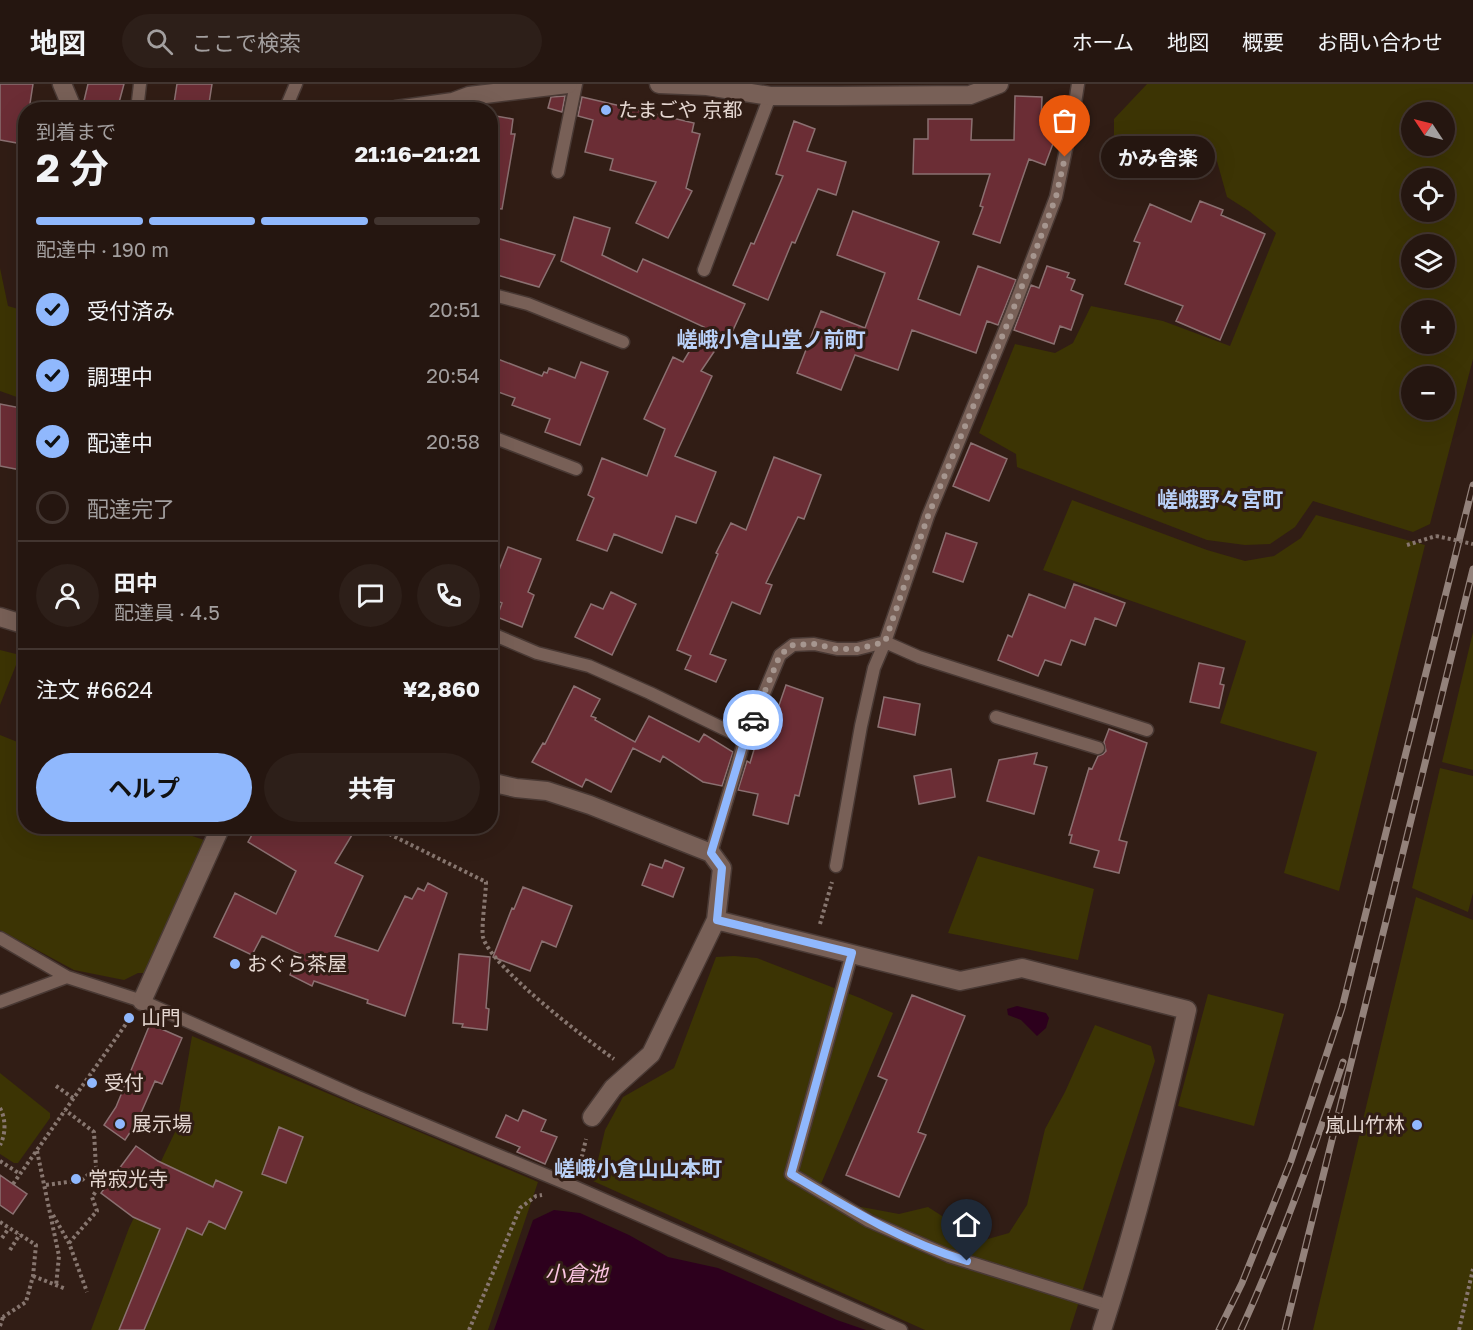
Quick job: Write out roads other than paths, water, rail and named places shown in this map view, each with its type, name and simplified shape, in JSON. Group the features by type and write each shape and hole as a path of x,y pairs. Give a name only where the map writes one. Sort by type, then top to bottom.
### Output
{"street":[{"path":"62,84 70,102"},
{"path":"439,102 568,84"},
{"path":"659,84 707,86 771,96 970,94 999,84"},
{"path":"0,617 18,623"},
{"path":"498,784 547,791 590,805 711,853 722,868 717,920 651,1054 613,1088 592,1118"},
{"path":"142,1002 217,834"},
{"path":"717,920 960,981 1022,968 1187,1010 1166,1098 1102,1330"}],"lane":[{"path":"138,102 140,84"},
{"path":"288,102 296,84"},
{"path":"558,172 576,84"},
{"path":"836,866 861,726 874,668 928,516 1011,315 1056,197 1078,84"},
{"path":"704,270 771,96"},
{"path":"498,296 528,304 623,342"},
{"path":"498,439 576,469"},
{"path":"498,636 537,653 589,666 745,739"},
{"path":"711,853 745,739 780,655 793,645 814,644 837,649 857,649 885,642 919,657 1147,730"},
{"path":"996,717 1098,748"},
{"path":"0,938 67,977 142,1002 901,1330"},
{"path":"852,953 791,1174 869,1221 948,1256 1109,1306"},
{"path":"0,1002 67,977"}],"water":[{"path":"1017,1006 1046,1013 1049,1018 1046,1028 1037,1036 1021,1020 1008,1015 1007,1009"},
{"name":"小倉池","path":"554,1210 580,1213 629,1235 668,1257 718,1268 837,1320 866,1330 494,1330 533,1220"}],"railway":[{"path":"1219,1330 1242,1283 1291,1161 1342,1008 1473,485"},
{"path":"1285,1330 1473,569"},
{"path":"1241,1330 1296,1197 1343,1062"}],"place":[{"name":"たまごや 京都","path":"606,110"},
{"name":"かみ舎楽","path":"1065,157"},
{"name":"おぐら茶屋","path":"235,964"},
{"name":"山門","path":"129,1018"},
{"name":"受付","path":"92,1083"},
{"name":"展示場","path":"120,1124"},
{"name":"嵐山竹林","path":"1417,1125"},
{"name":"常寂光寺","path":"76,1179"}],"district":[{"name":"嵯峨小倉山堂ノ前町","path":"771,340"},
{"name":"嵯峨野々宮町","path":"1220,500"},
{"name":"嵯峨小倉山山本町","path":"638,1169"}]}
